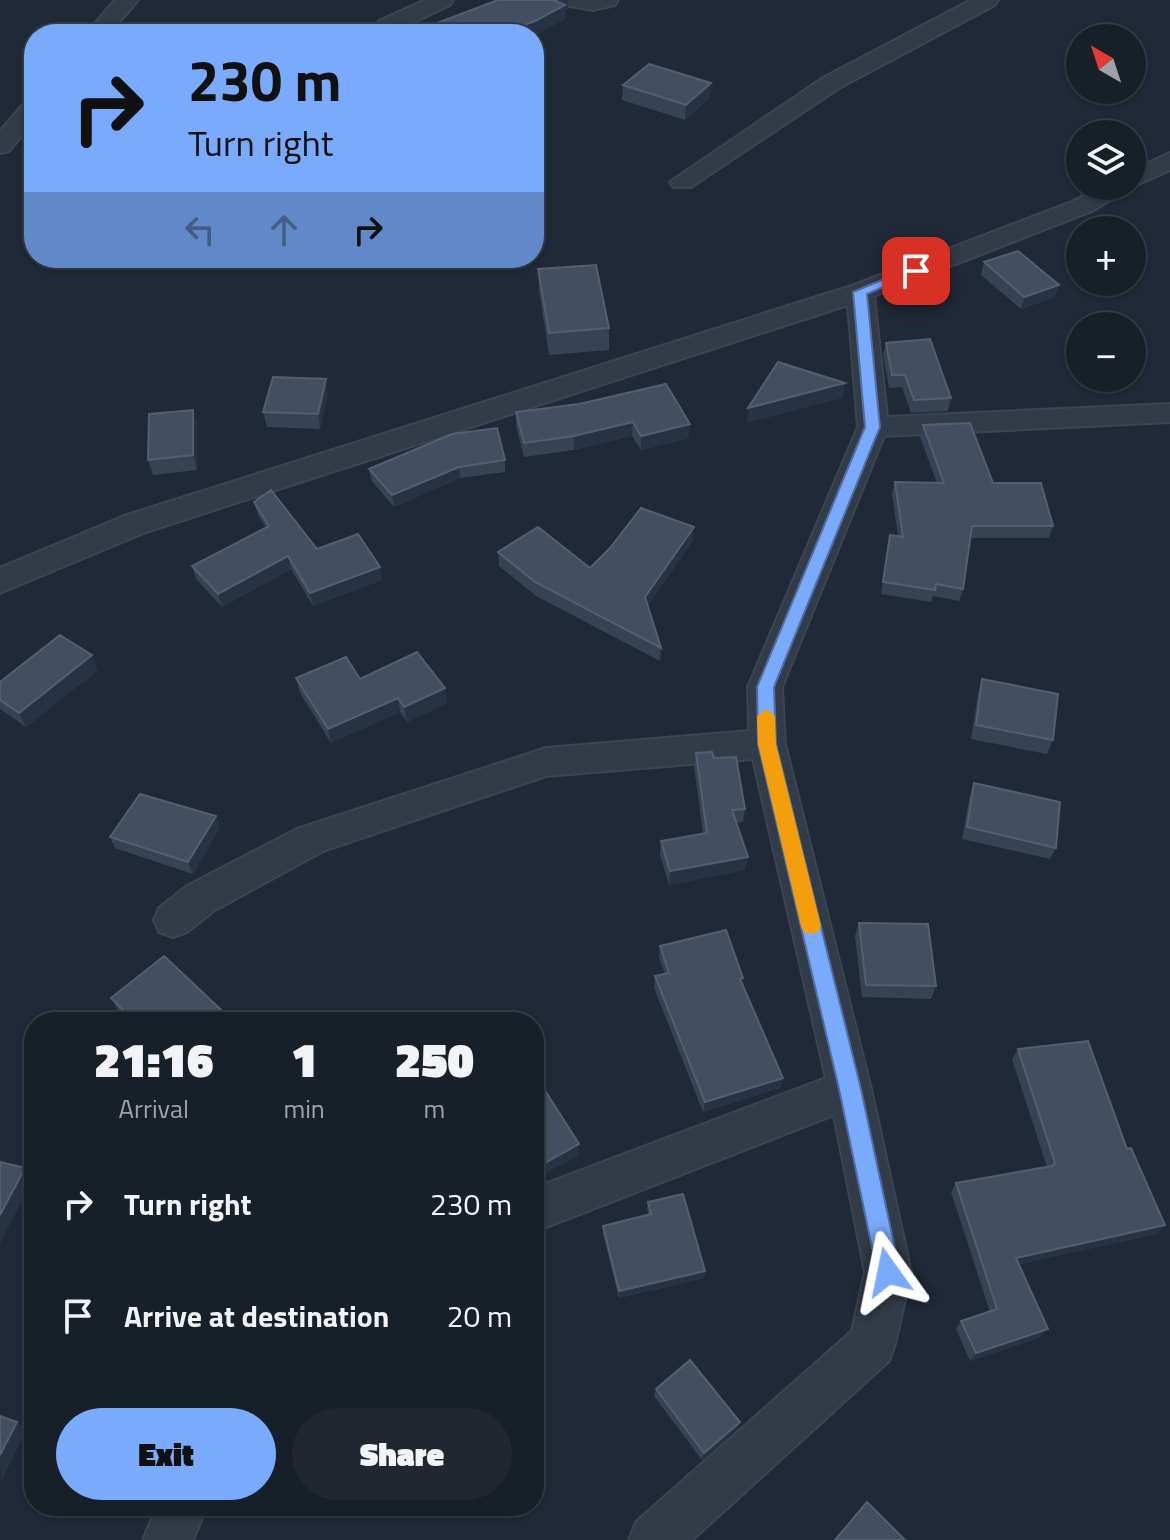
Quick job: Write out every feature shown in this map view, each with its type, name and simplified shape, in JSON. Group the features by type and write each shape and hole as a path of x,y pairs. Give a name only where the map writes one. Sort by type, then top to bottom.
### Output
{"street":[{"path":"106,24 127,0"},
{"path":"391,24 442,0"},
{"path":"572,0 593,4 607,0"},
{"path":"682,182 831,83 987,0"},
{"path":"0,146 24,118"},
{"path":"1146,173 1170,160"},
{"path":"0,581 135,524 860,292 1094,200"},
{"path":"654,1540 872,1344 888,1272 850,1089 767,744 765,687 873,427 860,292"},
{"path":"873,427 1170,413"},
{"path":"173,920 201,898 310,840 546,762 767,744"},
{"path":"544,1206 850,1089"},
{"path":"168,1540 178,1516"}],"building":[{"path":"498,0 557,0 565,5 527,24 437,23"},
{"path":"649,64 711,83 686,105 623,85"},
{"path":"1018,251 1059,285 1024,297 984,262"},
{"path":"596,265 609,328 549,333 538,269"},
{"path":"930,339 951,398 914,400 905,375 892,375 886,343"},
{"path":"778,362 845,383 748,408"},
{"path":"273,377 326,379 318,414 263,412"},
{"path":"666,384 690,424 641,436 633,422 574,436 524,443 516,412 579,404"},
{"path":"193,410 193,455 148,460 149,414"},
{"path":"970,423 993,483 1041,483 1053,526 972,526 963,589 936,584 935,590 883,582 890,535 903,537 895,482 944,483 923,425"},
{"path":"497,428 505,460 459,467 392,495 369,469 452,434"},
{"path":"271,490 317,549 358,534 380,567 310,593 288,556 218,594 192,566 269,526 254,502"},
{"path":"641,508 694,527 645,597 661,648 535,582 498,552 538,527 590,568"},
{"path":"60,635 92,655 19,713 0,700 0,682"},
{"path":"417,652 445,688 404,707 398,698 328,729 296,678 346,657 360,679"},
{"path":"982,679 1058,694 1053,740 976,725"},
{"path":"712,752 714,758 736,757 745,809 732,810 748,857 670,871 661,841 707,833 696,753"},
{"path":"974,783 1060,802 1056,848 967,827"},
{"path":"140,794 216,816 188,862 110,837"},
{"path":"859,923 928,924 936,986 866,985"},
{"path":"726,930 743,978 740,979 783,1078 705,1102 655,976 669,973 660,946"},
{"path":"164,956 223,1012 125,1012 111,998"},
{"path":"1088,1041 1127,1149 1131,1148 1165,1225 1016,1258 1048,1329 976,1353 961,1321 997,1309 956,1183 1055,1163 1018,1049"},
{"path":"544,1089 579,1144 544,1163"},
{"path":"0,1162 24,1170 0,1215"},
{"path":"683,1194 705,1271 619,1291 603,1226 651,1214 648,1202"},
{"path":"690,1360 740,1422 704,1453 656,1389"},
{"path":"0,1416 17,1422 0,1455"},
{"path":"867,1502 905,1540 835,1540"}],"slow traffic":[{"path":"766,716 767,744 811,926"}],"route":[{"path":"888,1272 850,1089 767,744 765,687 873,427 860,292 916,271"}]}
